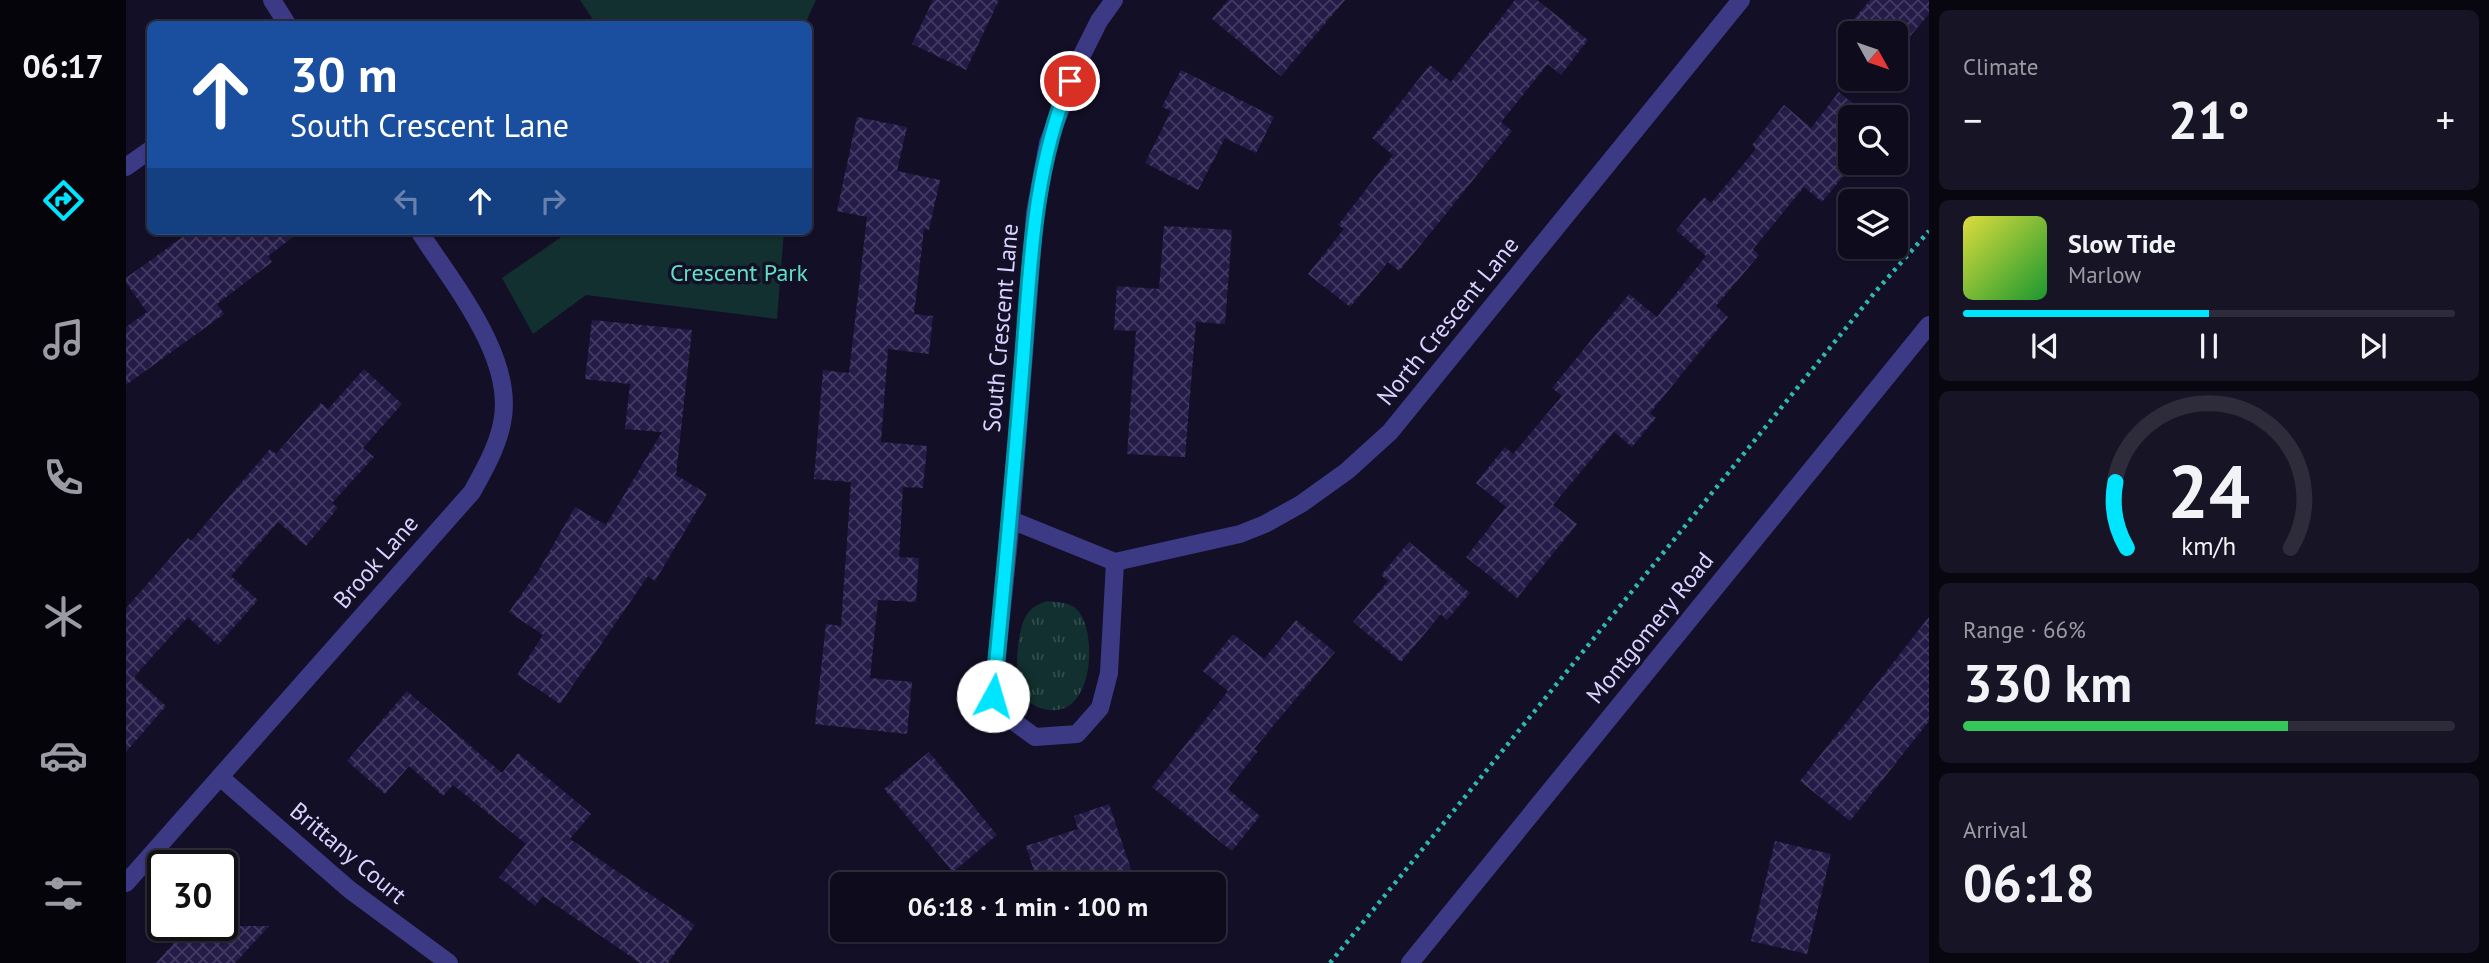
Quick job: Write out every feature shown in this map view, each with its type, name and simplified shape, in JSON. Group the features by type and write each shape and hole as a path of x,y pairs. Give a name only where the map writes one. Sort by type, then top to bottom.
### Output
{"street":[{"path":"272,0 285,21"},
{"name":"South Crescent Lane","path":"1114,0 1077,63 1048,142 1035,213 993,696 1009,718 1035,737 1077,734 1100,708 1109,673 1115,562"},
{"name":"North Crescent Lane","path":"1115,562 1240,534 1301,504 1347,471 1390,432 1741,0"},
{"path":"126,167 147,152"},
{"name":"Brook Lane","path":"126,883 472,492 490,459 502,423 505,396 496,357 473,315 422,235"},
{"name":"Montgomery Road","path":"1410,963 1929,325"},
{"path":"1010,520 1115,562"},
{"name":"Brittany Court","path":"219,777 350,890 449,963"}],"path":[{"path":"1330,963 1877,291 1929,231"}],"green space":[{"path":"580,0 816,0 806,21 594,21"},
{"name":"Crescent Park","path":"564,235 784,235 777,319 586,295 533,334 502,278"},
{"path":"1047,601 1074,607 1082,617 1087,632 1088,671 1082,689 1073,702 1059,710 1034,705 1024,697 1019,684 1017,664 1023,623 1030,610"}],"building":[{"path":"933,0 999,0 966,70 912,44"},
{"path":"1228,0 1345,0 1281,76 1212,19"},
{"path":"1515,0 1537,0 1588,40 1561,75 1548,64 1501,122 1512,131 1441,220 1399,271 1388,262 1350,307 1308,274 1344,229 1338,225 1393,155 1372,138 1430,65 1451,82"},
{"path":"1870,0 1929,0 1929,14 1908,39 1908,21 1852,21"},
{"path":"1181,70 1274,117 1256,153 1225,138 1198,190 1145,163 1171,111 1162,107"},
{"path":"1839,92 1855,105 1838,105 1838,175 1844,175 1822,202 1804,187 1753,249 1759,255 1716,306 1728,317 1650,413 1656,418 1632,447 1614,432 1553,505 1577,524 1517,598 1466,557 1506,507 1476,483 1505,447 1513,454 1562,396 1552,388 1629,294 1657,317 1706,256 1676,230 1704,197 1711,203 1756,149 1752,145 1784,105 1811,128"},
{"path":"857,117 907,127 897,171 940,180 929,230 924,229 914,314 933,316 929,354 888,349 881,442 927,446 923,488 903,487 899,557 919,558 916,602 878,600 870,678 912,682 907,734 815,724 826,624 841,626 851,482 814,479 823,370 849,373 867,217 837,211"},
{"path":"1164,226 1232,230 1225,324 1196,322 1185,457 1127,454 1136,331 1114,330 1117,286 1159,289"},
{"path":"185,235 296,235 268,256 272,262 217,304 224,314 126,385 126,327 147,312 126,283 126,278"},
{"path":"592,320 692,330 676,475 707,494 655,581 648,576 560,704 517,675 543,635 509,612 540,568 575,507 606,525 662,432 625,429 630,384 585,379"},
{"path":"364,369 402,404 363,448 374,457 332,503 338,508 306,546 278,522 231,576 258,600 218,645 188,617 134,677 166,706 126,752 126,608 188,538 191,541 270,449 276,454 321,403 328,409"},
{"path":"1409,542 1470,593 1447,620 1441,614 1401,662 1353,622 1388,581 1381,575"},
{"path":"1929,617 1929,721 1850,821 1800,781"},
{"path":"1296,620 1335,652 1254,749 1258,751 1228,789 1260,816 1232,851 1152,787 1228,691 1203,671 1233,634 1264,659"},
{"path":"407,691 502,773 518,753 591,814 570,839 695,925 668,963 640,963 543,896 535,906 499,877 526,844 453,785 443,796 409,766 385,794 347,761"},
{"path":"929,752 997,835 953,872 884,789"},
{"path":"1109,804 1132,872 1034,872 1026,846 1078,829 1074,816"},
{"path":"1775,841 1831,854 1807,954 1751,941"},
{"path":"238,926 269,926 235,963 156,963 176,941 238,941"}],"route":[{"path":"993,696 1035,213 1048,142 1070,81"}]}
